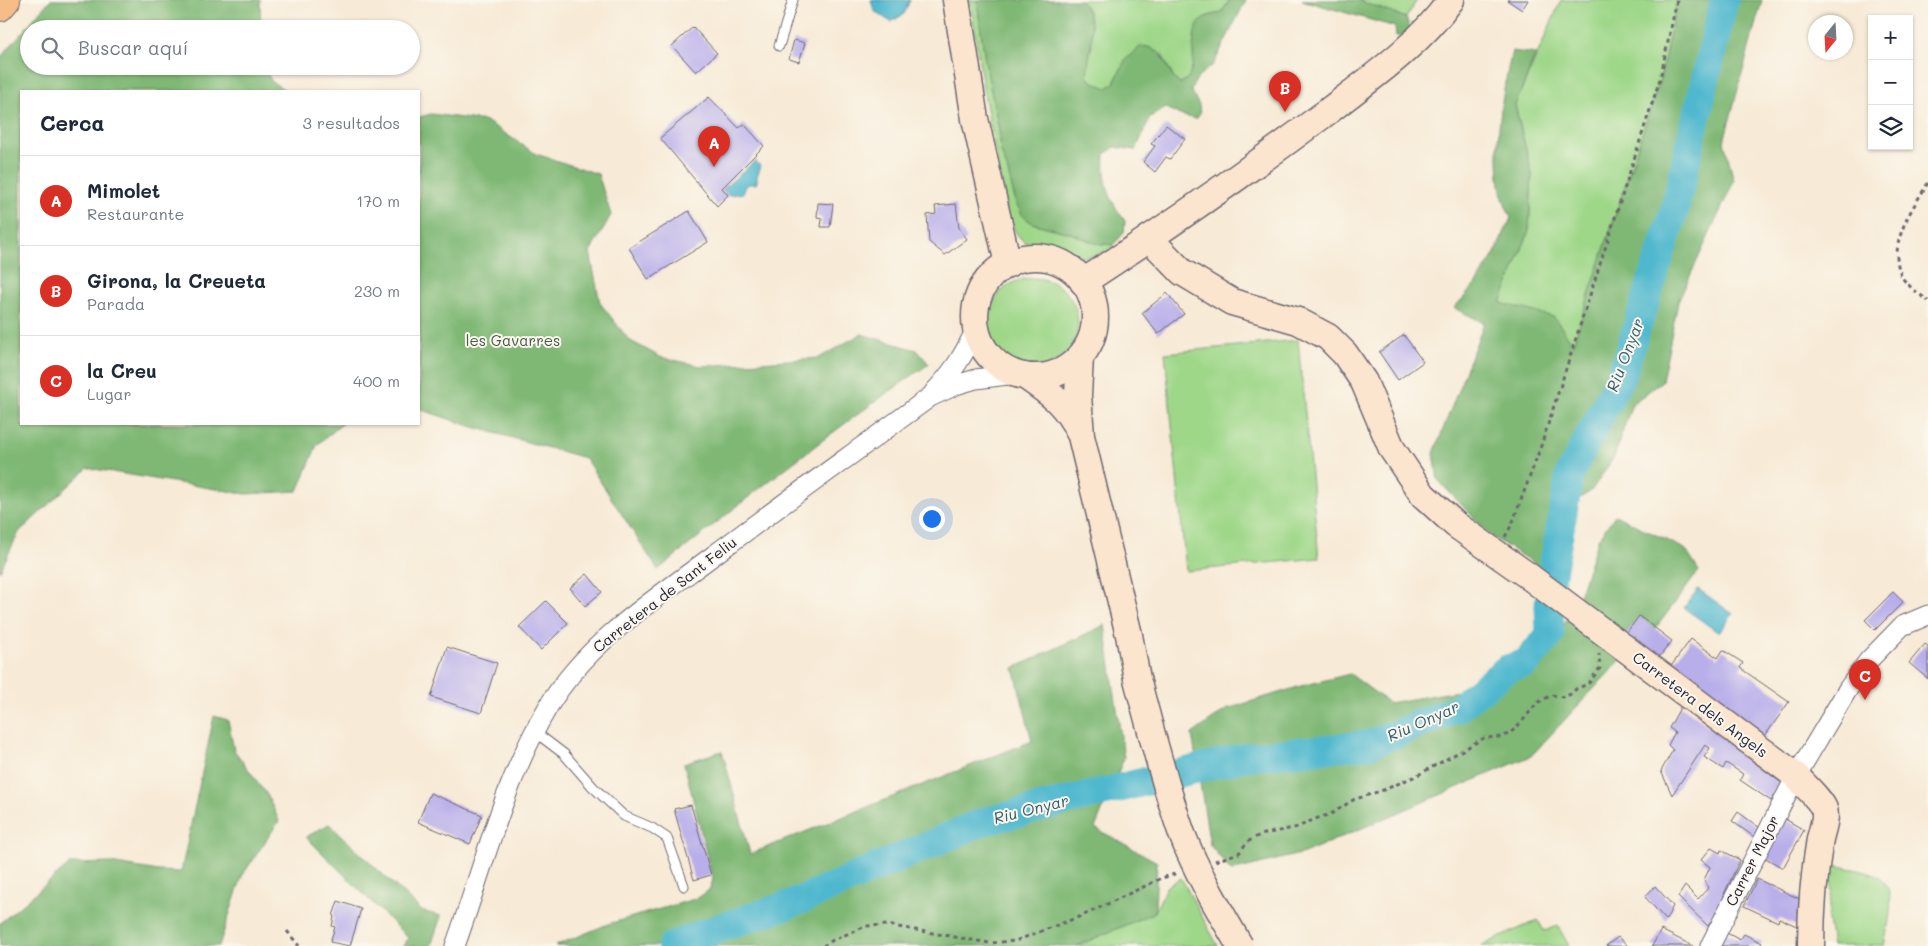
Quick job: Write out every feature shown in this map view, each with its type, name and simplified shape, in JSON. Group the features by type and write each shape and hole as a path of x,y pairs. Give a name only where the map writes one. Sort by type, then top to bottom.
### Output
{"highway":[{"path":"0,6 6,0"}],"main road":[{"path":"956,0 975,119 1008,264"},
{"path":"1083,282 1150,238 1290,139 1372,78 1412,42 1444,9 1450,0"},
{"name":"Carretera dels Angels","path":"1150,238 1182,272 1232,302 1298,321 1328,336 1346,354 1364,382 1392,449 1423,495 1456,525 1500,555 1796,776 1820,803 1824,809 1825,817 1816,866 1812,904 1812,946"},
{"path":"1020,375 1040,377 1055,374 1080,357 1090,339 1094,320 1092,300 1083,282 1070,268 1053,260 1025,258 1008,264 992,275 981,290 975,309 976,329 981,344 990,357 1001,367 1020,375 1057,399 1071,415 1081,436"},
{"path":"1080,357 1078,395 1081,436 1129,635 1137,679 1167,790 1192,857 1240,946"}],"street":[{"name":"Carretera de Sant Feliu","path":"930,397 964,356 976,329"},
{"name":"Carretera de Sant Feliu","path":"455,946 506,795 534,732 549,706 584,660 611,634 744,533 930,397 956,385 976,379 1020,375"},
{"name":"Carrer Major","path":"1710,946 1796,776 1848,689 1868,662 1902,626 1928,615"}],"lane":[{"path":"779,46 793,0"},
{"path":"534,732 564,754 593,787 624,816 652,828 667,838 684,886"}],"path":[{"path":"1500,555 1540,449 1660,78 1677,0"},
{"path":"1928,183 1904,224 1897,255 1903,278 1928,301"},
{"path":"1213,861 1239,853 1247,842 1260,835 1298,827 1331,814 1353,800 1418,775 1484,738 1493,739 1509,734 1537,703 1552,695 1563,697 1588,684 1600,668 1599,653 1606,634"},
{"path":"824,946 833,940 866,926 887,925 989,943 1015,941 1084,915 1162,878 1179,872"},
{"path":"287,931 299,946"}],"green space":[{"path":"50,0 260,0 261,20 33,20"},
{"path":"970,0 977,0 985,61 999,130 1001,152 1016,203 1032,223 1073,234 1095,243 1113,245 1113,249 1089,256 1066,258 1054,256 1032,247 1021,239 1008,219 983,88"},
{"path":"977,0 1081,0 1087,11 1092,29 1087,77 1107,88 1114,83 1126,59 1141,46 1157,51 1165,61 1174,79 1180,84 1188,78 1192,69 1194,37 1200,23 1206,17 1221,13 1230,0 1246,0 1213,65 1199,76 1192,87 1191,91 1199,105 1200,114 1196,119 1180,115 1166,108 1150,117 1136,150 1115,147 1105,154 1105,173 1108,190 1125,221 1124,233 1113,245 1095,243 1073,234 1032,223 1022,215 1016,203 1001,152 999,130 985,61"},
{"path":"1081,0 1230,0 1221,13 1207,16 1193,52 1194,60 1189,77 1180,84 1174,79 1162,54 1126,59 1114,83 1107,88 1087,77 1088,59 1092,46 1089,13"},
{"path":"1302,0 1357,0 1406,18 1410,29 1403,36 1396,36 1395,27"},
{"path":"1357,0 1417,0 1406,18"},
{"path":"1561,0 1677,0 1660,79 1573,345 1500,304 1529,231 1532,174 1515,105"},
{"path":"1677,0 1762,0 1724,141 1734,181 1678,302 1662,381 1632,404 1614,457 1591,491 1550,517 1543,569 1491,536 1438,480 1434,453 1484,323 1454,308 1475,285 1494,255 1511,218 1501,189 1498,151 1502,101 1512,51 1536,54 1515,105 1532,174 1529,231 1501,303 1554,317 1573,344 1660,79"},
{"path":"20,35 20,75 268,75 272,82 285,90 20,90 20,425 341,425 317,445 298,491 246,494 88,468 19,532 0,571 0,58"},
{"name":"les Gavarres","path":"431,114 486,121 536,154 598,174 611,215 590,252 600,303 629,340 660,357 701,366 819,358 861,334 917,350 929,364 791,464 658,570 585,458 473,427 420,409 420,117"},
{"path":"1024,278 1042,278 1058,285 1071,298 1078,314 1078,332 1071,348 1058,361 1042,368 1024,368 1008,361 995,348 988,332 988,314 995,298 1008,285"},
{"path":"1298,340 1319,558 1186,571 1165,353"},
{"path":"1615,515 1685,549 1699,571 1655,629 1639,616 1624,636 1628,652 1531,756 1304,853 1231,871 1210,845 1192,734 1227,709 1301,686 1350,674 1389,703 1515,681 1552,648 1579,596 1598,539"},
{"path":"1105,625 1124,758 1095,828 1157,862 1155,912 1077,946 555,946 608,924 698,898 709,890 713,880 684,763 722,751 750,854 1032,741 1014,668"},
{"path":"214,716 228,720 234,750 268,796 279,821 242,876 219,946 0,946 0,923 70,864 110,863 159,871 181,872"},
{"path":"329,824 422,911 441,916 431,946 404,946 408,938 306,837"},
{"path":"1834,866 1860,870 1880,878 1886,884 1889,892 1890,910 1884,946 1832,946 1828,919 1832,889 1830,870"},
{"path":"1181,878 1218,946 1077,946 1155,912 1166,887"},
{"path":"1538,920 1544,931 1558,926 1569,946 1481,946"}],"water":[{"path":"871,0 910,0 904,14 891,22 874,11"},
{"path":"755,161 761,166 757,176 757,183 745,186 743,193 728,195 723,189"},
{"path":"1698,589 1733,614 1719,633 1684,608"}],"building":[{"path":"1507,0 1528,0 1522,10"},
{"path":"693,27 717,53 696,72 672,46"},
{"path":"794,40 805,43 799,62 789,59"},
{"path":"709,97 739,128 744,124 764,146 722,188 728,195 717,206 660,138"},
{"path":"1166,125 1185,139 1170,159 1166,157 1155,172 1143,162 1155,146 1151,144"},
{"path":"818,203 833,204 830,227 821,227 822,218 817,217"},
{"path":"956,204 959,228 967,239 945,255 929,242 927,215 936,214 935,206"},
{"path":"689,211 708,242 648,279 629,248"},
{"path":"1167,293 1184,314 1158,334 1142,313"},
{"path":"1404,335 1423,362 1398,380 1379,352"},
{"path":"587,574 602,592 585,606 570,588"},
{"path":"1893,592 1903,602 1875,630 1865,620"},
{"path":"546,601 568,623 541,650 519,627"},
{"path":"1639,616 1672,641 1656,661 1624,636"},
{"path":"1691,639 1718,658 1723,650 1743,663 1740,668 1789,702 1762,740 1666,673"},
{"path":"1925,644 1928,646 1928,679 1909,663"},
{"path":"447,647 497,663 481,713 431,697"},
{"path":"1681,706 1785,781 1771,801 1740,780 1743,774 1726,763 1723,769 1704,757 1710,748 1705,745 1672,795 1661,771 1673,750 1668,745 1675,732 1669,728"},
{"path":"430,793 482,815 470,844 418,822"},
{"path":"691,805 711,875 694,880 674,809"},
{"path":"1738,812 1760,828 1754,837 1732,821"},
{"path":"1785,819 1804,830 1783,868 1764,857"},
{"path":"1711,848 1720,853 1721,850 1740,860 1724,894 1728,896 1708,926 1678,897 1685,886 1698,899 1708,888 1704,880 1710,867 1701,860"},
{"path":"1757,879 1804,901 1801,928 1779,918 1778,922 1744,906"},
{"path":"1655,886 1673,906 1666,920 1645,897"},
{"path":"338,901 361,909 350,946 330,942 335,927 332,926 333,916"},
{"path":"1661,930 1693,946 1652,946"},
{"path":"1725,932 1740,940 1744,934 1762,943 1760,946 1717,946"},
{"path":"1618,937 1628,946 1606,946"}],"waterway":[{"name":"Riu Onyar","path":"672,946 796,902 982,822 1245,757 1371,744 1458,708 1507,669 1526,663 1550,635 1549,606 1551,579 1570,473 1622,374 1674,212 1724,0"}],"place":[{"name":"Girona, la Creueta","path":"1285,112"},
{"name":"Mimolet","path":"714,167"},
{"name":"la Creu","path":"1865,700"}]}
